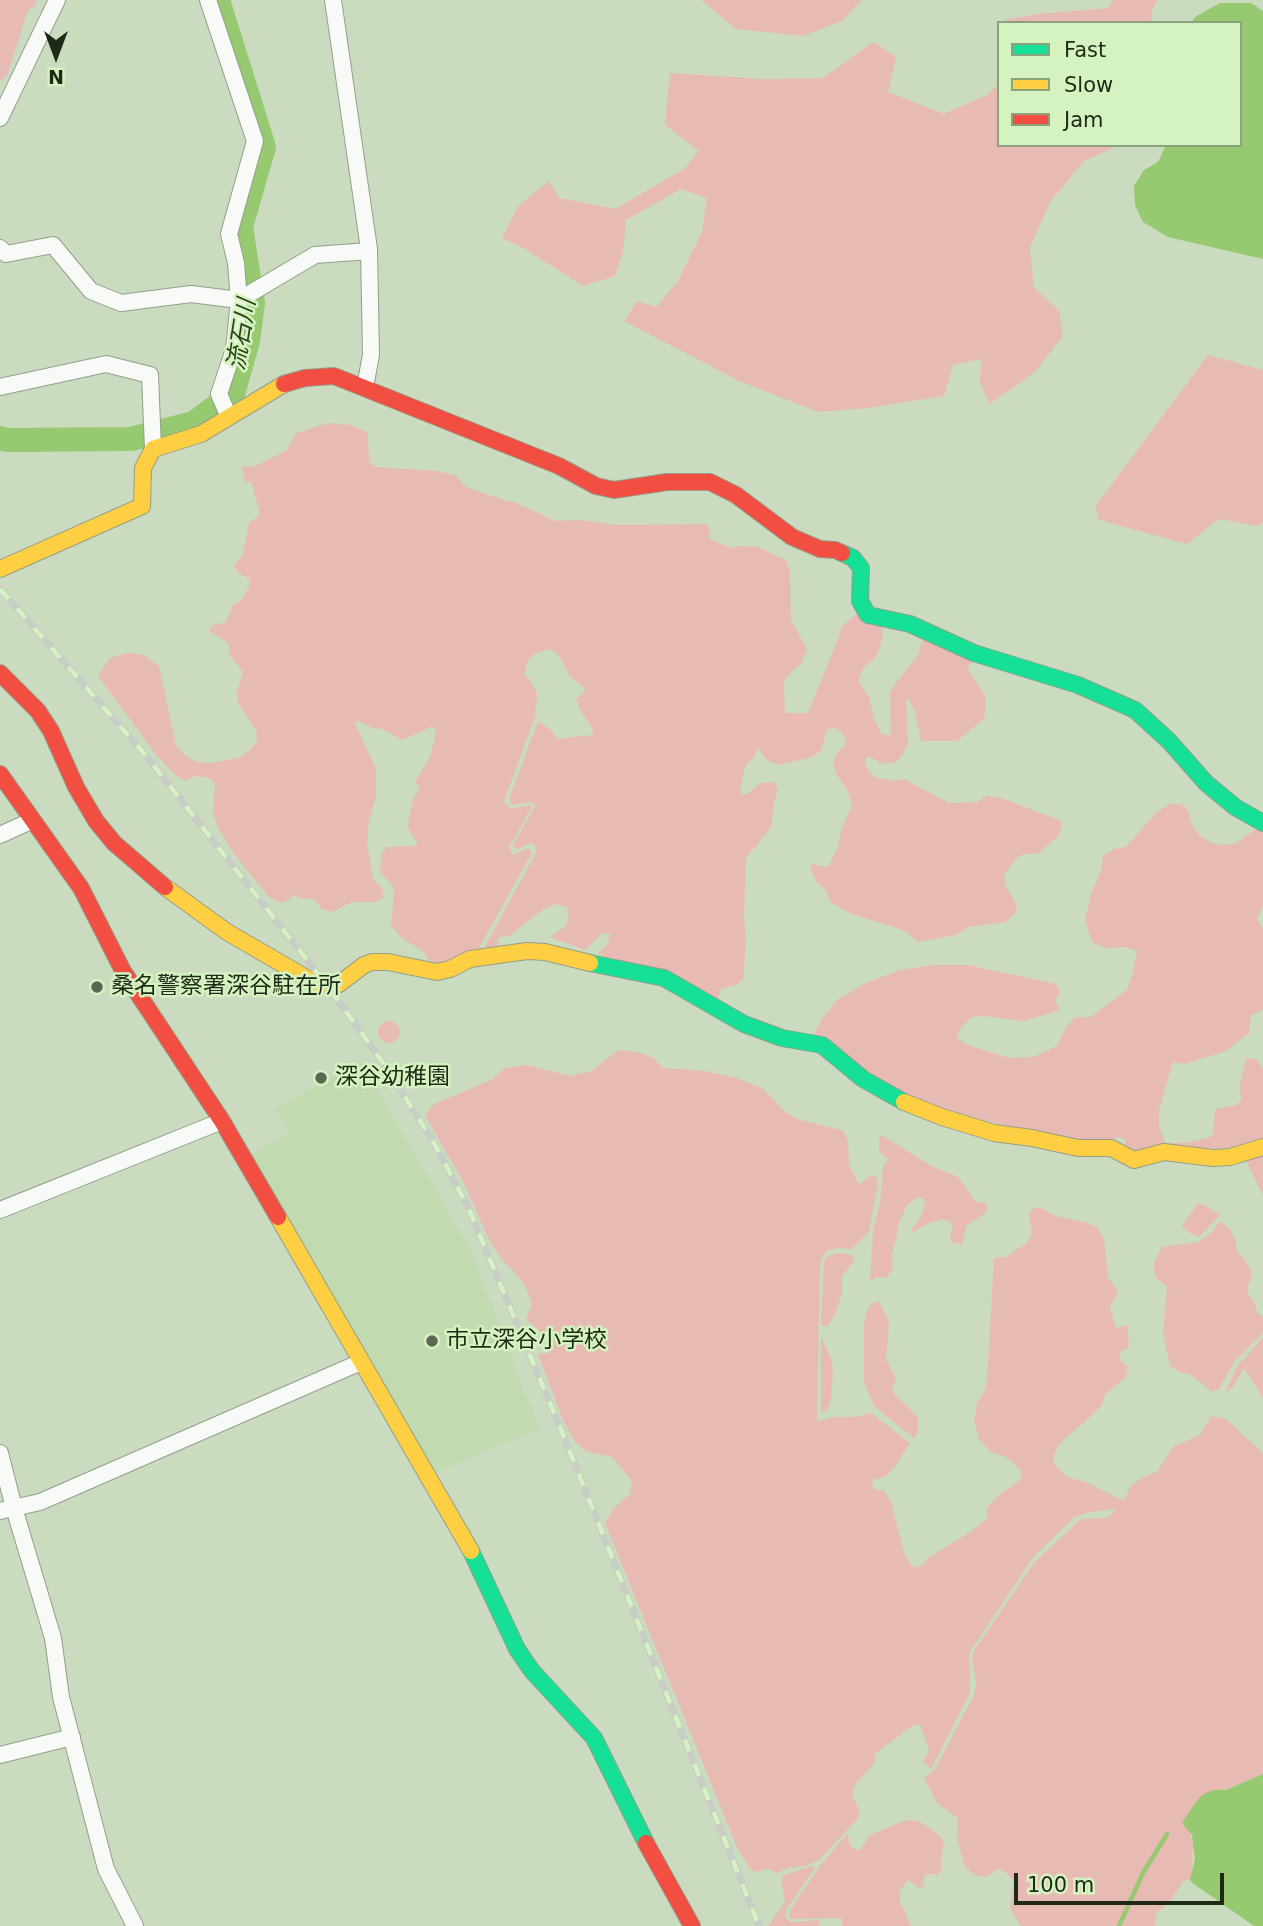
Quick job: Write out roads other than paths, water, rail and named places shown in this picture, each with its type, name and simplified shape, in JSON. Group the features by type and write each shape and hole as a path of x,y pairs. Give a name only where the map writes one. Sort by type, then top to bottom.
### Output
{"street":[{"path":"0,118 57,0"},
{"path":"208,0 255,141 229,234 236,263 239,300 234,349 219,394 228,415"},
{"path":"333,0 369,251 372,355 365,387"},
{"path":"0,248 6,254 53,245 91,290 121,303 191,294 239,300 316,255 369,251"},
{"path":"0,387 106,364 150,375 153,449 143,468 142,506 0,569"},
{"path":"153,449 201,434 279,386 305,378 334,376 559,466 596,485 614,490 667,482 710,482 736,495 792,537 820,549 835,550 853,558 861,568 860,601 868,615 910,624 974,653 1078,685 1135,710 1169,741 1206,783 1235,807 1263,823"},
{"path":"0,673 38,711 51,731 76,787 96,821 114,843 164,886 227,932 315,984 339,984 372,962 388,962 437,972 470,959 527,951 545,952 585,963 664,978 744,1024 782,1038 822,1045 863,1079 895,1098 942,1118 994,1133 1078,1148 1111,1148 1134,1160 1164,1153 1230,1157 1263,1147"},
{"path":"0,774 81,888 123,971 222,1121 462,1533 517,1649 532,1671 594,1738 637,1827 692,1926"},
{"path":"0,835 31,821"},
{"path":"0,1210 222,1121"},
{"path":"7,1510 40,1502 360,1362"},
{"path":"0,1453 7,1510 53,1638 61,1697 106,1870 135,1926"},
{"path":"0,1755 72,1737"}],"waterway":[{"name":"流石川","path":"0,438 131,439 194,423 233,394 248,341 253,303 241,227 264,147 218,0"},
{"path":"1119,1926 1143,1873 1167,1834"}],"railway":[{"path":"0,589 147,757 326,984 386,1067 434,1143 468,1207 562,1432 759,1926"}],"place":[{"name":"桑名警察署深谷駐在所","path":"97,987"},
{"name":"深谷幼稚園","path":"321,1078"},
{"name":"市立深谷小学校","path":"432,1341"}]}
